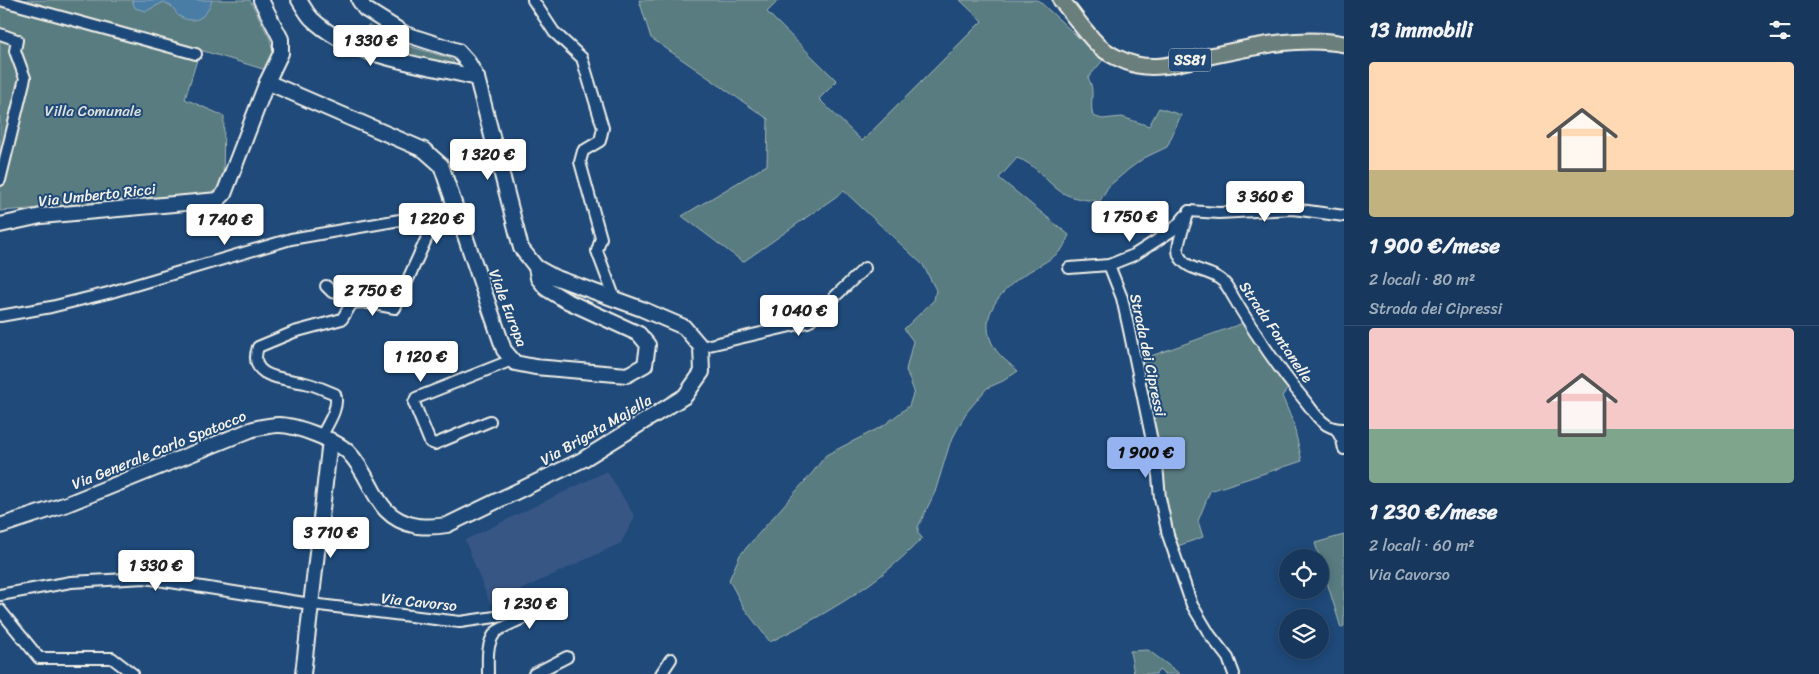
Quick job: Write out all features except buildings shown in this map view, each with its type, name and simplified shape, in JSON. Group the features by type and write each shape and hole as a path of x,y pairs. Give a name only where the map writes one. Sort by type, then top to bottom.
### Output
{"main road":[{"name":"SS81","path":"1061,0 1098,45 1120,59 1138,65 1158,66 1172,64 1286,42 1344,43"}],"street":[{"path":"0,0 196,54"},
{"path":"261,0 281,39 282,45 281,53 267,82"},
{"path":"299,0 311,18 339,39 389,58 477,78"},
{"path":"360,0 365,8 405,34 458,51 468,62 477,78 521,248 536,267 554,276 684,327 701,347 808,322 865,268"},
{"path":"533,0 554,32 582,58 603,128 600,141 583,151 580,162 601,238 597,250 614,299"},
{"path":"0,34 16,40 15,51 25,78 0,180"},
{"name":"Viale Europa","path":"267,82 424,150 441,165 504,350 515,363 535,367 627,375 645,365 648,345 639,334 565,300 547,289 538,278 536,267"},
{"name":"Via Umberto Ricci","path":"0,224 40,216 218,200 224,194 267,82"},
{"path":"1070,268 1109,265 1134,255 1173,230 1189,211 1219,212 1293,209 1344,216"},
{"path":"0,316 50,307 108,293 291,240 457,210"},
{"name":"Strada Fontanelle","path":"1189,211 1178,246 1179,254 1191,267 1215,274 1226,284 1242,312 1291,384 1323,423 1340,429 1344,449"},
{"path":"352,303 363,302 395,308 438,213"},
{"name":"Strada dei Cipressi","path":"1109,265 1122,298 1129,330 1158,465 1160,498 1168,535 1192,605 1228,658 1234,674"},
{"path":"326,286 332,292 349,295 352,303"},
{"path":"303,674 326,439 337,400 335,394 308,383 267,376 260,369 256,360 256,353 258,347 294,332 342,318 352,303"},
{"name":"Via Brigata Majella","path":"326,439 342,447 352,456 388,513 403,522 426,527 447,525 582,460 685,396 702,372 701,347"},
{"path":"490,421 435,444 430,442 414,403 416,398 512,360"},
{"name":"Via Generale Carlo Spatocco","path":"0,526 67,504 253,429 280,425 290,426 326,439"},
{"name":"Via Cavorso","path":"0,595 71,582 145,578 311,604 460,622 502,616 551,598 555,605 496,631 490,643 488,674"},
{"path":"0,610 39,658 112,658 133,674"},
{"path":"534,674 564,659 548,674"},
{"path":"660,674 670,659"}],"shaded area":[{"path":"132,0 212,0 204,15 195,20 190,20 176,14 173,8 164,2 146,11 135,8"},
{"path":"607,471 635,517 621,543 490,604 465,540"}],"green space":[{"name":"Villa Comunale","path":"0,0 250,0 270,39 274,56 270,67 263,69 200,50 185,99 224,116 223,186 215,196 0,211"},
{"path":"639,0 779,0 767,12 837,81 819,99 862,141 982,21 960,0 1038,0 1103,60 1088,78 1092,87 1093,116 1102,119 1122,117 1149,126 1159,108 1181,115 1167,147 1144,158 1129,169 1108,187 1100,201 1075,198 1061,192 1030,164 1017,158 999,178 1069,235 1062,249 1052,258 1023,275 1010,286 992,309 988,327 994,347 1018,371 1003,381 987,388 966,413 950,443 935,492 918,527 918,533 922,538 888,570 851,597 770,642 744,608 729,580 740,555 826,455 883,426 909,406 914,391 906,370 913,341 904,329 934,300 936,290 923,265 844,191 743,262 682,216 767,165 768,119 651,38"},
{"path":"368,25 402,44 449,58 455,66 391,53 360,41"},
{"path":"1246,322 1290,386 1282,396 1293,422 1302,461 1210,491 1198,521 1203,537 1175,547 1137,361"},
{"path":"1344,535 1344,626 1341,628 1329,589 1329,549 1317,549 1315,543"},
{"path":"1148,650 1180,674 1164,674 1159,670 1156,674 1134,674 1130,651"}]}
